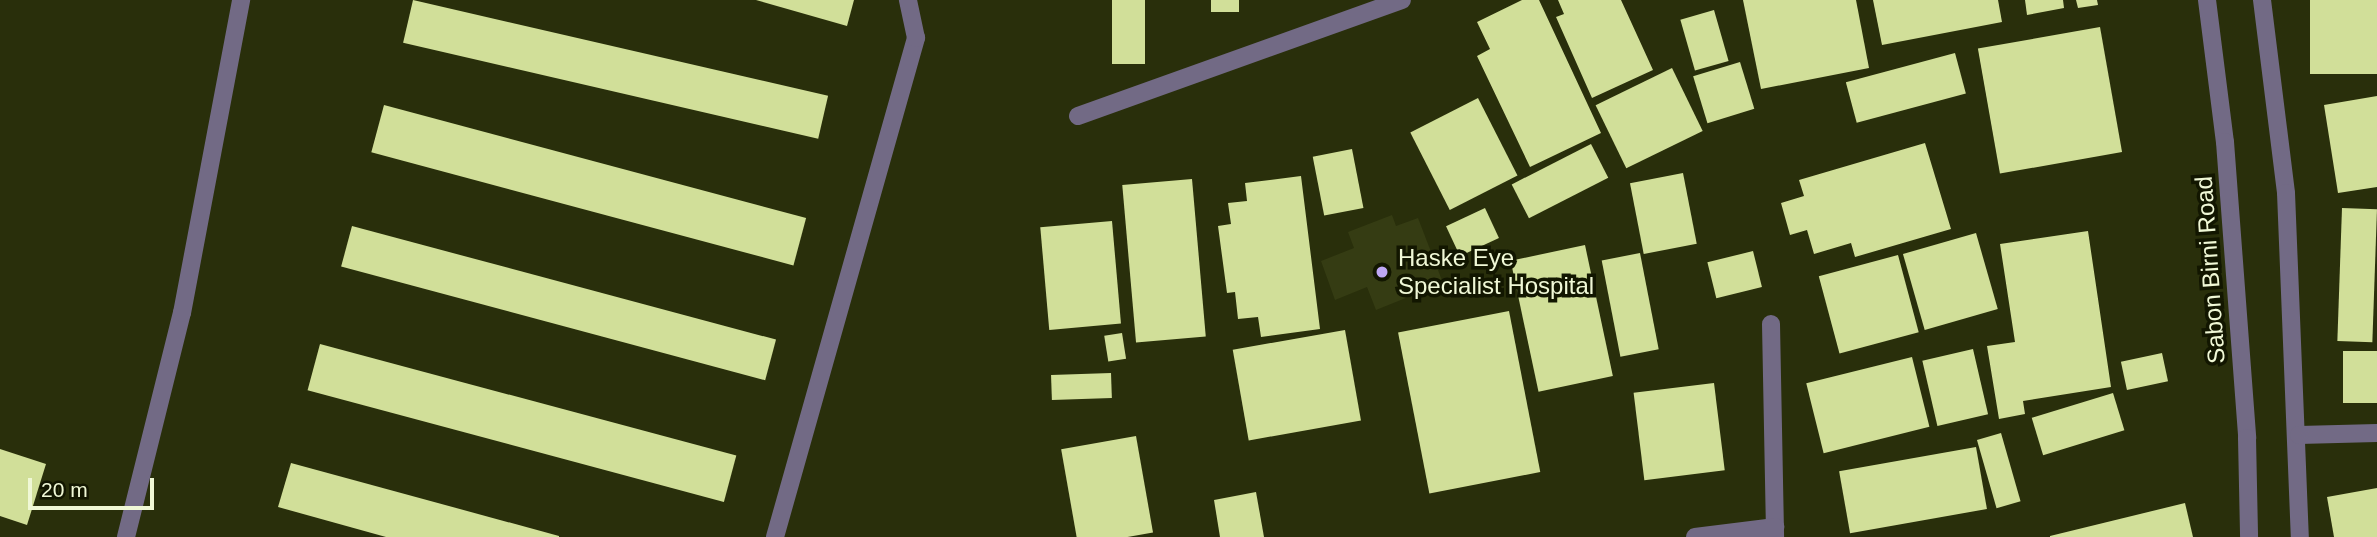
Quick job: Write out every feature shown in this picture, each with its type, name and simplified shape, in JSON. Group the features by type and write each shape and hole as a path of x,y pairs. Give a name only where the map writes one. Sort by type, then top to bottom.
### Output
{"street":[{"path":"126,537 182,313 241,0"},
{"path":"775,537 916,38 908,0"},
{"path":"1078,116 1402,0"},
{"name":"Sabon Birni Road","path":"2207,0 2225,142 2247,438 2249,537"},
{"path":"2262,0 2286,193 2299,435 2300,537"},
{"path":"1695,537 1775,532 1771,324"},
{"path":"2299,435 2377,433"}],"shaded area":[{"name":"Haske Eye Specialist Hospital","path":"1392,215 1396,226 1418,218 1443,283 1376,310 1367,287 1335,300 1321,261 1354,248 1348,232"}],"building":[{"path":"413,0 828,96 818,139 403,43"},
{"path":"756,0 854,0 847,26"},
{"path":"1112,0 1145,0 1145,64 1112,64"},
{"path":"1211,0 1239,0 1239,12 1211,12"},
{"path":"1522,0 1539,0 1601,133 1530,167 1477,56 1490,49 1477,22"},
{"path":"1558,0 1621,0 1653,70 1592,98 1556,17 1564,14"},
{"path":"1743,0 1856,0 1869,68 1761,89"},
{"path":"1873,0 1998,0 2002,22 1882,45"},
{"path":"2025,0 2063,0 2064,8 2027,15"},
{"path":"2076,0 2097,0 2098,5 2078,8"},
{"path":"2310,0 2377,0 2377,74 2310,74"},
{"path":"1714,10 1729,61 1695,71 1680,20"},
{"path":"2100,27 2122,152 2000,174 1978,49"},
{"path":"1955,53 1966,94 1857,123 1846,82"},
{"path":"1740,62 1754,109 1707,123 1693,76"},
{"path":"1672,68 1703,131 1626,168 1596,105"},
{"path":"2377,96 2377,187 2338,193 2324,105"},
{"path":"1478,98 1517,176 1450,210 1410,133"},
{"path":"384,105 806,218 793,265 371,152"},
{"path":"1925,143 1951,229 1855,257 1851,243 1814,254 1807,230 1790,235 1781,203 1804,196 1799,180"},
{"path":"1591,144 1608,178 1529,218 1512,184"},
{"path":"1352,149 1363,208 1324,216 1313,157"},
{"path":"1683,173 1697,244 1644,254 1630,183"},
{"path":"1301,176 1320,329 1261,337 1258,317 1238,319 1235,292 1227,293 1218,226 1231,224 1228,203 1247,201 1245,183"},
{"path":"1192,179 1206,336 1136,342 1122,185"},
{"path":"1485,208 1499,238 1460,256 1446,226"},
{"path":"2342,208 2377,209 2372,342 2337,341"},
{"path":"1112,221 1121,324 1049,330 1040,227"},
{"path":"352,226 776,340 765,380 341,267"},
{"path":"2088,231 2111,387 2023,401 2025,414 1999,419 1987,346 2015,342 2000,244"},
{"path":"1976,233 1998,309 1925,330 1903,254"},
{"path":"1585,245 1613,376 1539,392 1511,261"},
{"path":"1753,251 1762,287 1716,298 1707,262"},
{"path":"1640,253 1659,349 1620,357 1602,260"},
{"path":"1898,255 1919,332 1839,353 1819,276"},
{"path":"1509,311 1540,472 1429,494 1398,333"},
{"path":"1345,330 1361,421 1249,440 1233,350"},
{"path":"1122,333 1126,359 1108,361 1104,336"},
{"path":"320,344 736,456 724,502 308,390"},
{"path":"1973,349 1988,414 1937,426 1922,361"},
{"path":"2343,351 2377,351 2377,403 2343,403"},
{"path":"2162,353 2168,381 2127,390 2121,362"},
{"path":"1912,357 1929,427 1824,453 1806,383"},
{"path":"1111,373 1112,398 1052,400 1051,375"},
{"path":"1714,383 1725,470 1644,480 1634,393"},
{"path":"2113,393 2124,430 2043,455 2032,418"},
{"path":"2001,433 2021,501 1997,508 1977,440"},
{"path":"1136,436 1153,533 1128,537 1077,537 1061,449"},
{"path":"1976,447 1987,509 1850,533 1839,471"},
{"path":"0,449 46,464 27,525 0,516"},
{"path":"291,463 559,537 386,537 278,507"},
{"path":"2377,488 2377,537 2334,537 2327,497"},
{"path":"1256,492 1264,537 1220,537 1214,500"},
{"path":"2185,503 2193,537 2050,537 2050,536"}],"place":[{"name":"Haske Eye Specialist Hospital","path":"1382,272"}]}
